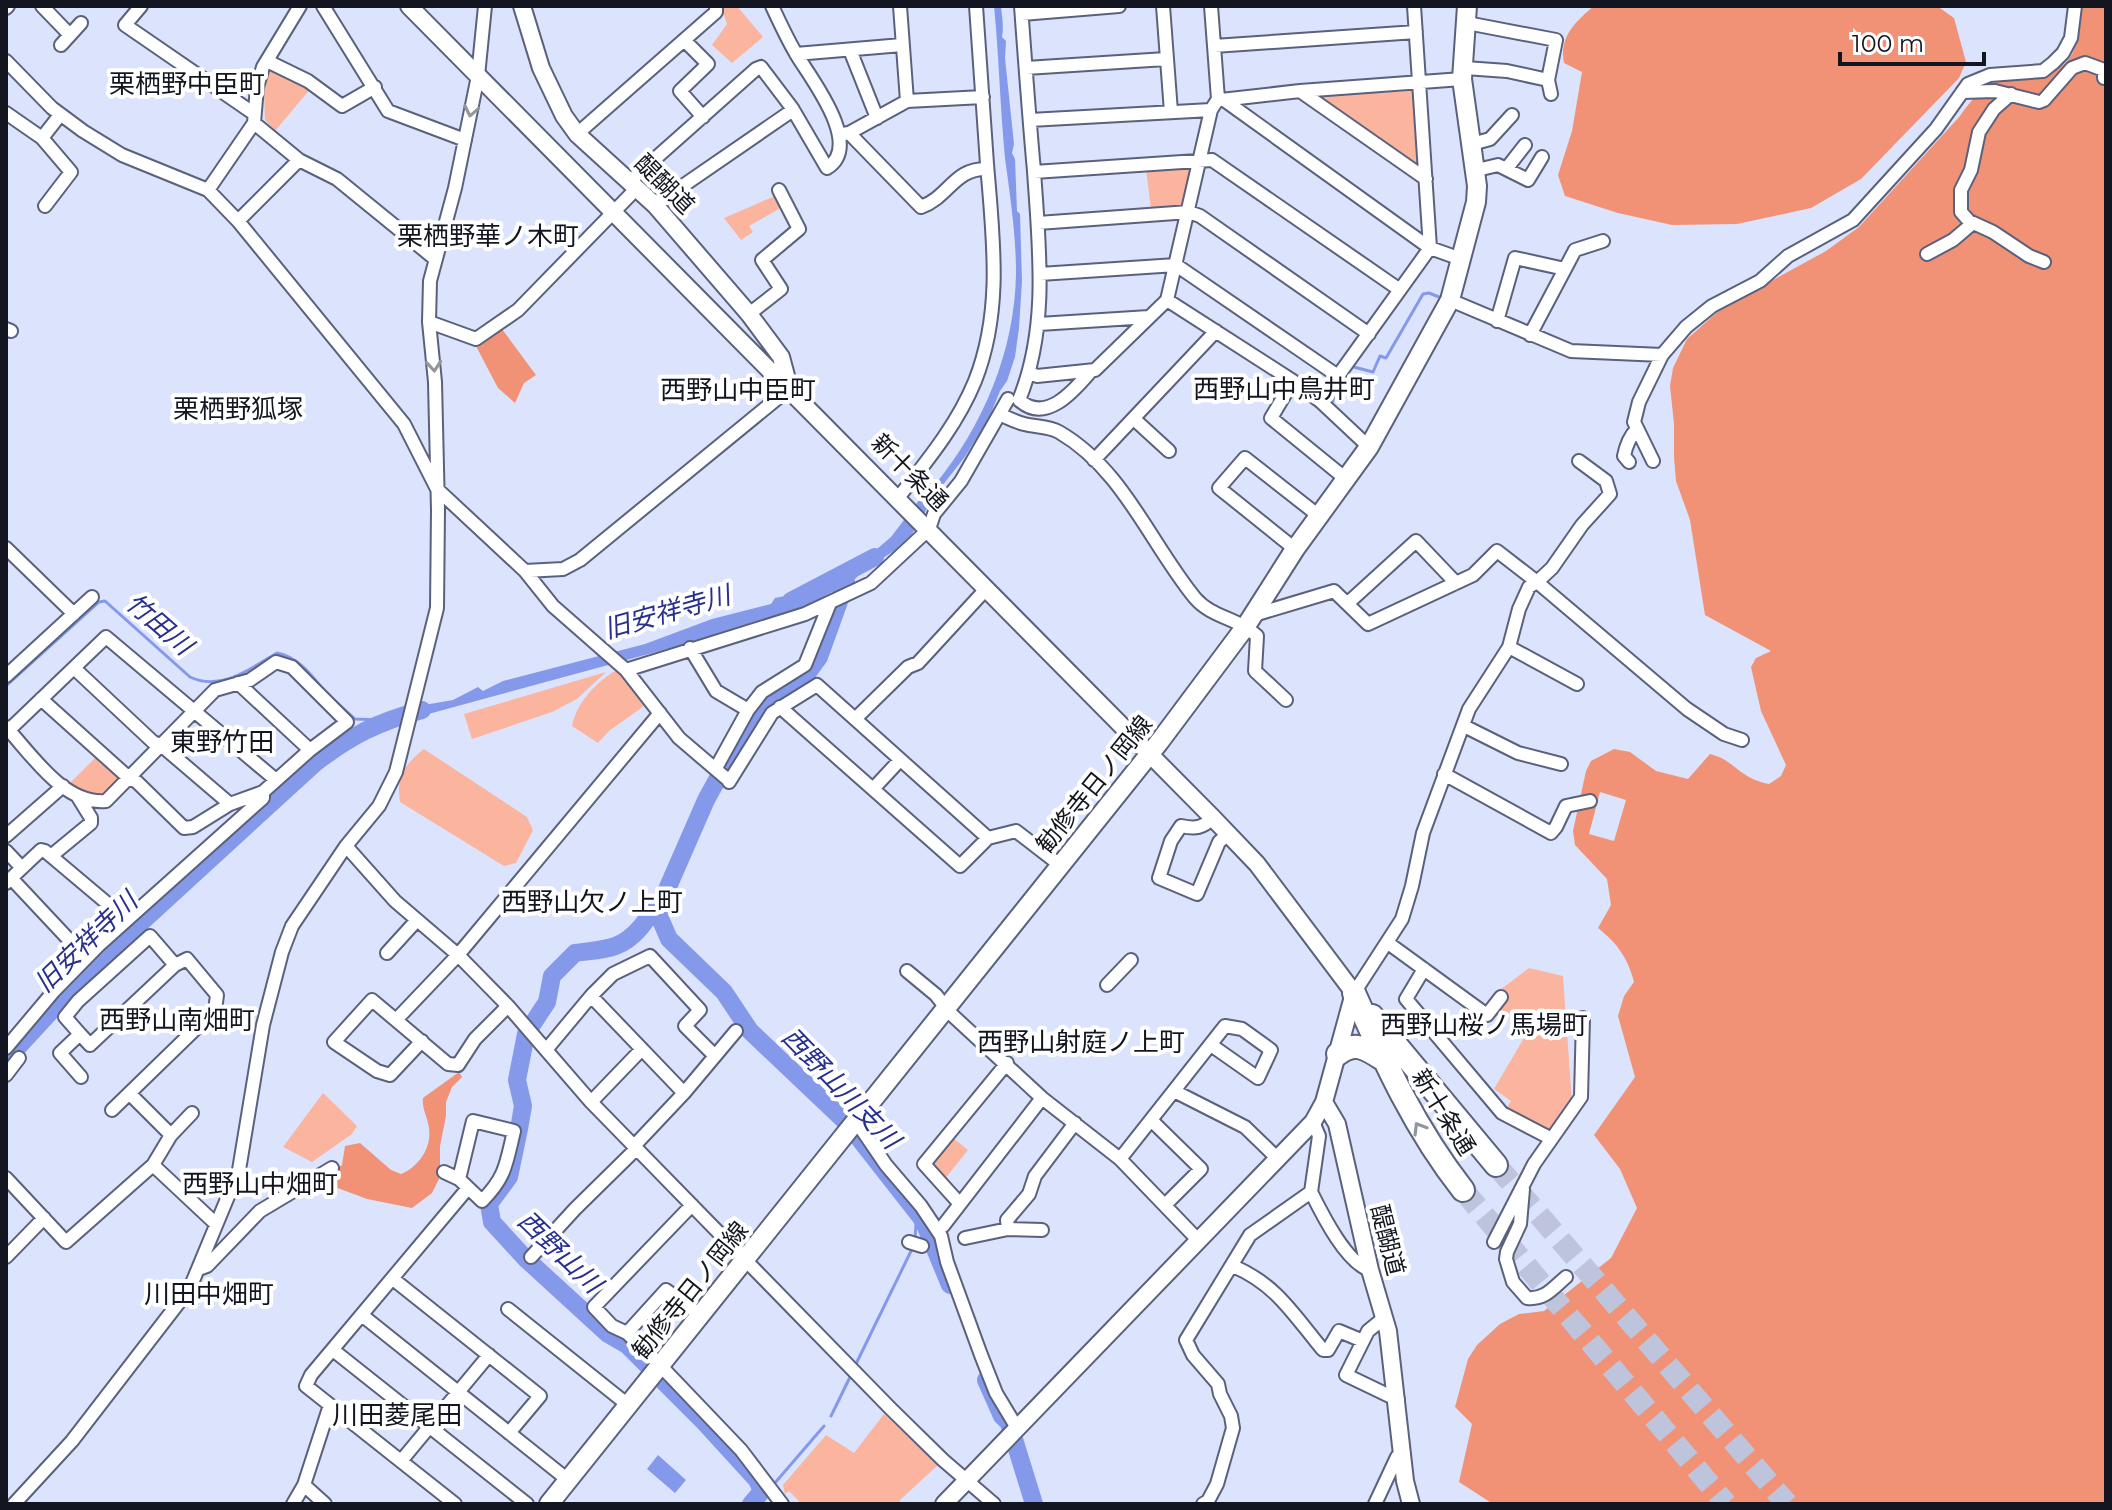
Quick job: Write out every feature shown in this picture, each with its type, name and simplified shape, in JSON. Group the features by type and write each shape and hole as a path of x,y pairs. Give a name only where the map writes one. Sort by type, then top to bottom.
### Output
{"highway":[{"name":"新十条通","path":"1354,993 1422,1134 1463,1190"},
{"name":"新十条通","path":"1354,993 1496,1165"},
{"path":"1338,1054 1348,1047 1359,1046 1384,1060"}],"main road":[{"name":"新十条通","path":"409,6 1213,818 1257,864 1354,993"},
{"name":"醍醐道","path":"522,6 541,68 564,116 577,134 655,205 749,314 781,357 790,388"},
{"name":"勧修寺日ノ岡線","path":"549,1504 1150,753 1250,620 1295,549 1369,447 1450,300 1476,202 1477,170 1463,74 1467,15"},
{"path":"944,1504 1313,1122 1324,1102 1354,993"},
{"name":"醍醐道","path":"1324,1102 1337,1124 1384,1318 1398,1400 1405,1481 1411,1504"}],"street":[{"path":"42,6 66,40 81,23"},
{"path":"141,6 125,25 254,118 299,160 337,179 434,258"},
{"path":"208,190 254,118 257,87 267,61 300,6"},
{"path":"323,6 388,111 465,140"},
{"path":"14,1504 72,1441 190,1288 239,1170 263,1025 292,926 346,846 379,806 396,772 437,608 435,382 429,293 434,258 454,192 478,76 485,6"},
{"path":"577,134 716,12 716,6"},
{"path":"772,6 796,54 844,134 921,207 932,203 966,171 987,169"},
{"path":"900,6 907,101"},
{"path":"902,502 963,406 975,380 992,324 994,271 976,6"},
{"path":"1090,372 1057,404 1041,409 1019,400 1030,373 1039,324 1040,274 1021,10 1119,6"},
{"path":"1163,6 1171,112"},
{"path":"1030,373 1037,376 1095,370 1167,300 1217,103 1211,6"},
{"path":"1320,401 1430,248 1414,6"},
{"path":"1653,461 1634,422 1639,402 1662,355 1686,327 1712,306 1760,281 1788,256 1853,220 1936,129 1968,84 1990,75 2043,71 2063,53 2071,38 2075,6"},
{"path":"1467,15 1556,40 1548,80 1551,94"},
{"path":"1214,46 1416,32"},
{"path":"684,40 708,64 680,91 703,117"},
{"path":"796,54 902,45"},
{"path":"850,50 877,118"},
{"path":"1026,68 1166,59"},
{"path":"6,61 60,115 116,152 208,190 238,221 404,424 437,489 525,571 553,606 622,667 679,738 723,775"},
{"path":"267,61 308,81 342,106 375,87"},
{"path":"1962,92 1995,91 2039,102 2072,68 2082,63 2104,70 2104,78"},
{"path":"429,322 476,339 518,310 614,211 634,184 756,69 761,67 793,110 827,168 839,157 844,134"},
{"path":"1030,120 1171,112 1300,91 1420,84 1463,74 1507,71 1548,80"},
{"path":"1300,91 1426,179"},
{"path":"2011,94 1994,109 1979,132 1971,170 1961,190 1961,212 1973,223 2044,262"},
{"path":"844,134 907,101 983,97"},
{"path":"1217,103 1430,248 1461,259"},
{"path":"655,205 793,110"},
{"path":"6,113 42,138 71,172 45,206"},
{"path":"42,138 60,115"},
{"path":"1472,144 1490,139 1512,115"},
{"path":"1507,168 1525,145"},
{"path":"1477,170 1498,165 1528,180 1542,157"},
{"path":"238,221 299,160"},
{"path":"1034,172 1212,160 1400,290"},
{"path":"749,314 781,289 762,260 799,229 779,190"},
{"path":"1038,223 1189,212 1200,216 1369,334"},
{"path":"1927,254 1953,240 1973,223"},
{"path":"1530,335 1575,250 1603,241"},
{"path":"1497,321 1515,258 1565,269"},
{"path":"1040,274 1176,265 1338,376"},
{"path":"1167,300 1293,381 1320,401 1369,447"},
{"path":"1450,300 1571,351 1662,355"},
{"path":"1039,324 1149,317"},
{"path":"1094,460 1216,331"},
{"path":"1293,381 1271,418 1346,479"},
{"path":"525,571 563,569 580,560 790,388"},
{"path":"622,667 805,614 871,583 927,527 961,481 1008,399"},
{"path":"1001,415 1058,431 1094,460 1125,495 1197,600 1215,614 1250,620 1334,591 1368,624 1473,575 1497,551 1687,709 1724,734 1742,740"},
{"path":"1134,419 1169,451"},
{"path":"1629,462 1624,456 1628,441 1637,429"},
{"path":"1295,549 1219,488 1245,458 1319,516"},
{"path":"1354,993 1402,919 1423,833 1444,774 1469,709 1509,647 1529,587 1552,568 1582,525 1610,494 1606,481 1579,461"},
{"path":"1348,603 1416,541 1456,583"},
{"path":"6,548 12,559 74,614"},
{"path":"855,719 908,667 918,663 987,588"},
{"path":"6,676 92,597"},
{"path":"723,775 748,710 762,692 805,665 830,603"},
{"path":"1250,620 1257,636 1255,671 1286,700"},
{"path":"51,856 91,823 91,818 78,797 63,786 7,729 106,637 276,780"},
{"path":"1509,647 1577,684"},
{"path":"690,648 716,691 748,710"},
{"path":"41,699 129,778 137,782 184,828 193,827 230,804 263,792 347,722 292,667 276,662 250,680 215,690 194,712 161,745 129,778 106,801 78,797"},
{"path":"74,668 153,742 161,745 230,804"},
{"path":"238,683 310,750"},
{"path":"723,775 780,707 817,685 988,838"},
{"path":"780,707 960,866 988,838 1016,831 1060,865"},
{"path":"396,1020 458,955 660,713"},
{"path":"1464,726 1518,753 1561,764"},
{"path":"873,789 900,760"},
{"path":"1444,774 1551,833 1566,806 1590,801"},
{"path":"6,836 63,786"},
{"path":"6,1048 86,958 263,798 263,792"},
{"path":"1213,818 1203,826 1181,826 1177,830 1159,878 1197,894 1219,842 1228,834"},
{"path":"346,846 395,901 458,955 508,1006 591,1102 891,1409 994,1504"},
{"path":"86,958 9,880 41,850 127,920"},
{"path":"6,851 22,868"},
{"path":"387,953 417,920"},
{"path":"112,1110 215,1010 217,995 187,959 175,965 90,1045 65,1017 78,1001 150,936 175,965"},
{"path":"1388,943 1487,1015 1501,997"},
{"path":"546,1050 613,974 650,956 700,1010 685,1026 715,1056"},
{"path":"1107,985 1131,960"},
{"path":"1424,969 1406,999 1502,1113 1550,1138"},
{"path":"907,971 1042,1098 1120,1159 1199,1241"},
{"path":"591,996 684,1093"},
{"path":"422,1041 390,1075 377,1071 334,1042 372,1000 422,1041 448,1064 458,1065 475,1039 508,1006"},
{"path":"1494,1242 1550,1138 1581,1097 1583,1018"},
{"path":"1120,1159 1225,1026 1242,1029 1271,1050 1258,1078 1211,1045"},
{"path":"531,1257 684,1093 736,1031"},
{"path":"80,1034 60,1053 81,1077"},
{"path":"591,1102 642,1049"},
{"path":"6,1075 19,1058"},
{"path":"960,1204 924,1164 1007,1063"},
{"path":"1174,1091 1245,1127 1278,1159"},
{"path":"130,1094 171,1135"},
{"path":"943,1226 1042,1098"},
{"path":"6,1178 66,1242 153,1165 171,1135 192,1113"},
{"path":"1151,1120 1201,1169 1165,1205"},
{"path":"444,1172 463,1184 482,1201 498,1186 503,1176 514,1131 473,1121 463,1184 393,1279 311,1375 306,1386 455,1504"},
{"path":"1313,1122 1319,1136 1311,1192 1342,1244 1363,1268 1370,1270"},
{"path":"1008,1229 1007,1220 1029,1194 1035,1176 1075,1123"},
{"path":"852,1126 921,1206 941,1236 947,1262 981,1355 1014,1432"},
{"path":"153,1165 216,1224"},
{"path":"199,1269 207,1266 260,1211 332,1168"},
{"path":"1523,1185 1520,1224 1507,1252 1507,1268 1513,1282 1527,1298 1537,1299 1545,1296 1566,1277"},
{"path":"1207,1503 1217,1484 1233,1428 1218,1384 1193,1355 1186,1340 1250,1235 1311,1192"},
{"path":"692,1205 594,1307 612,1326 627,1333 657,1370 741,1450 782,1504"},
{"path":"6,1257 44,1218"},
{"path":"965,1238 1008,1229 1042,1230"},
{"path":"1233,1266 1254,1275 1272,1288 1323,1350 1328,1350 1339,1331 1363,1341"},
{"path":"393,1279 540,1396 509,1433"},
{"path":"627,1333 666,1290 700,1315"},
{"path":"508,1309 628,1405"},
{"path":"363,1316 568,1480"},
{"path":"1384,1318 1368,1331 1346,1375 1398,1400"},
{"path":"333,1350 527,1504"},
{"path":"401,1461 489,1355"},
{"path":"293,1504 304,1485 330,1405"},
{"path":"1375,1504 1397,1457 1403,1453"},
{"path":"304,1485 325,1504"}],"shaded area":[{"path":"721,6 737,6 763,37 732,63 712,45 727,24"},
{"path":"1594,6 1937,6 1954,18 1966,62 1959,78 1861,179 1811,208 1737,224 1672,225 1618,213 1565,196 1558,175 1572,131 1582,72 1564,63 1564,45 1575,24"},
{"path":"2081,6 2106,6 2106,1504 1493,1504 1459,1482 1472,1424 1455,1407 1468,1359 1477,1345 1500,1324 1519,1314 1544,1311 1611,1258 1637,1208 1620,1169 1594,1135 1635,1077 1618,1016 1624,996 1634,982 1621,952 1598,928 1611,905 1607,879 1575,845 1573,831 1586,771 1591,761 1614,749 1630,752 1656,771 1688,779 1710,754 1725,760 1750,778 1769,784 1781,776 1786,765 1761,711 1751,667 1756,658 1771,651 1705,615 1690,520 1676,481 1670,386 1673,368 1687,339 1722,308 1826,251 1859,227 1983,90 2002,80 2052,71 2068,60 2078,34","holes":["1600,792 1626,800 1614,841 1589,834"]},
{"path":"278,70 311,88 275,131 265,120 264,88 270,72"},
{"path":"1412,91 1416,94 1421,169 1316,96"},
{"path":"1191,164 1195,168 1186,204 1151,209 1146,169"},
{"path":"775,196 784,206 749,226 753,232 741,240 724,218"},
{"path":"499,325 536,375 524,383 515,403 498,388 477,348 477,341"},
{"path":"617,670 644,706 609,731 598,743 572,726 588,694"},
{"path":"606,672 577,699 552,712 472,739 464,714"},
{"path":"424,749 527,817 533,830 516,863 504,866 400,802 399,785 403,772"},
{"path":"98,755 120,776 120,782 107,796 80,795 69,784"},
{"path":"1529,968 1563,976 1572,1102 1550,1133 1506,1109 1511,1101 1494,1089 1534,1021 1520,1010 1494,1017 1506,998 1500,990"},
{"path":"459,1072 462,1077 452,1087 446,1102 440,1146 440,1177 432,1193 412,1208 367,1199 335,1187 321,1193 321,1180 342,1165 345,1146 360,1143 391,1170 401,1174 414,1166 424,1154 429,1139 423,1098"},
{"path":"323,1093 357,1126 352,1134 312,1162 283,1147"},
{"path":"952,1137 968,1150 944,1180 932,1167 933,1159"},
{"path":"884,1414 938,1465 899,1504 802,1504 789,1491 785,1494 783,1485 826,1435 854,1453"}],"water":[{"path":"994,6 1001,6 1002,37 1006,41 1014,144 1012,153 1015,159 1017,211 1020,214 1022,281 1015,357 989,418 964,458 935,495 912,534 853,581 808,605 689,643 399,722 401,709 453,700 478,687 483,691 503,681 645,644 712,619 771,604 775,598 790,595 795,599 842,579 891,537 929,487 934,486 967,438 993,386 1010,331 1014,302 1015,244 1003,139"},
{"path":"658,1455 686,1480 675,1493 647,1469"}],"waterway":[{"path":"1350,366 1373,372 1380,356 1386,358 1423,294 1444,299"},
{"path":"1333,401 1335,389"},
{"name":"旧安祥寺川","path":"791,601 875,557"},
{"name":"西野山川","path":"751,1504 762,1491 757,1480 627,1345 608,1334 525,1258 492,1222 489,1204 509,1177 523,1106 517,1080 526,1034 547,1002 552,976 575,953 610,948 633,936 661,903 706,800 751,718 775,693 806,675 819,657 846,582"},
{"name":"竹田川","path":"6,686 99,602 105,601 190,677 213,682 225,680 277,653 300,664 328,695"},
{"name":"竹田川","path":"334,700 355,719 384,720"},
{"name":"旧安祥寺川","path":"6,1060 88,971 315,763 366,730 422,710"},
{"name":"西野山川支川","path":"661,903 659,916 669,939 724,992 750,1031 847,1123 923,1220 950,1285"},
{"path":"913,1207 915,1240"},
{"path":"855,1366 913,1247"},
{"path":"831,1416 852,1373"},
{"name":"西野山川支川","path":"986,1380 1002,1416 1009,1423 1034,1504"},
{"path":"774,1484 824,1426"}],"tunnel":[{"path":"1496,1165 1787,1504"},
{"path":"1463,1190 1726,1504"}],"district":[{"name":"栗栖野中臣町","path":"187,84"},
{"name":"栗栖野華ノ木町","path":"488,236"},
{"name":"西野山中鳥井町","path":"1284,389"},
{"name":"西野山中臣町","path":"738,390"},
{"name":"栗栖野狐塚","path":"238,409"},
{"name":"東野竹田","path":"222,742"},
{"name":"西野山欠ノ上町","path":"592,902"},
{"name":"西野山南畑町","path":"177,1020"},
{"name":"西野山桜ノ馬場町","path":"1484,1025"},
{"name":"西野山射庭ノ上町","path":"1081,1042"},
{"name":"西野山中畑町","path":"260,1184"},
{"name":"川田中畑町","path":"209,1294"},
{"name":"川田菱尾田","path":"397,1415"}]}
